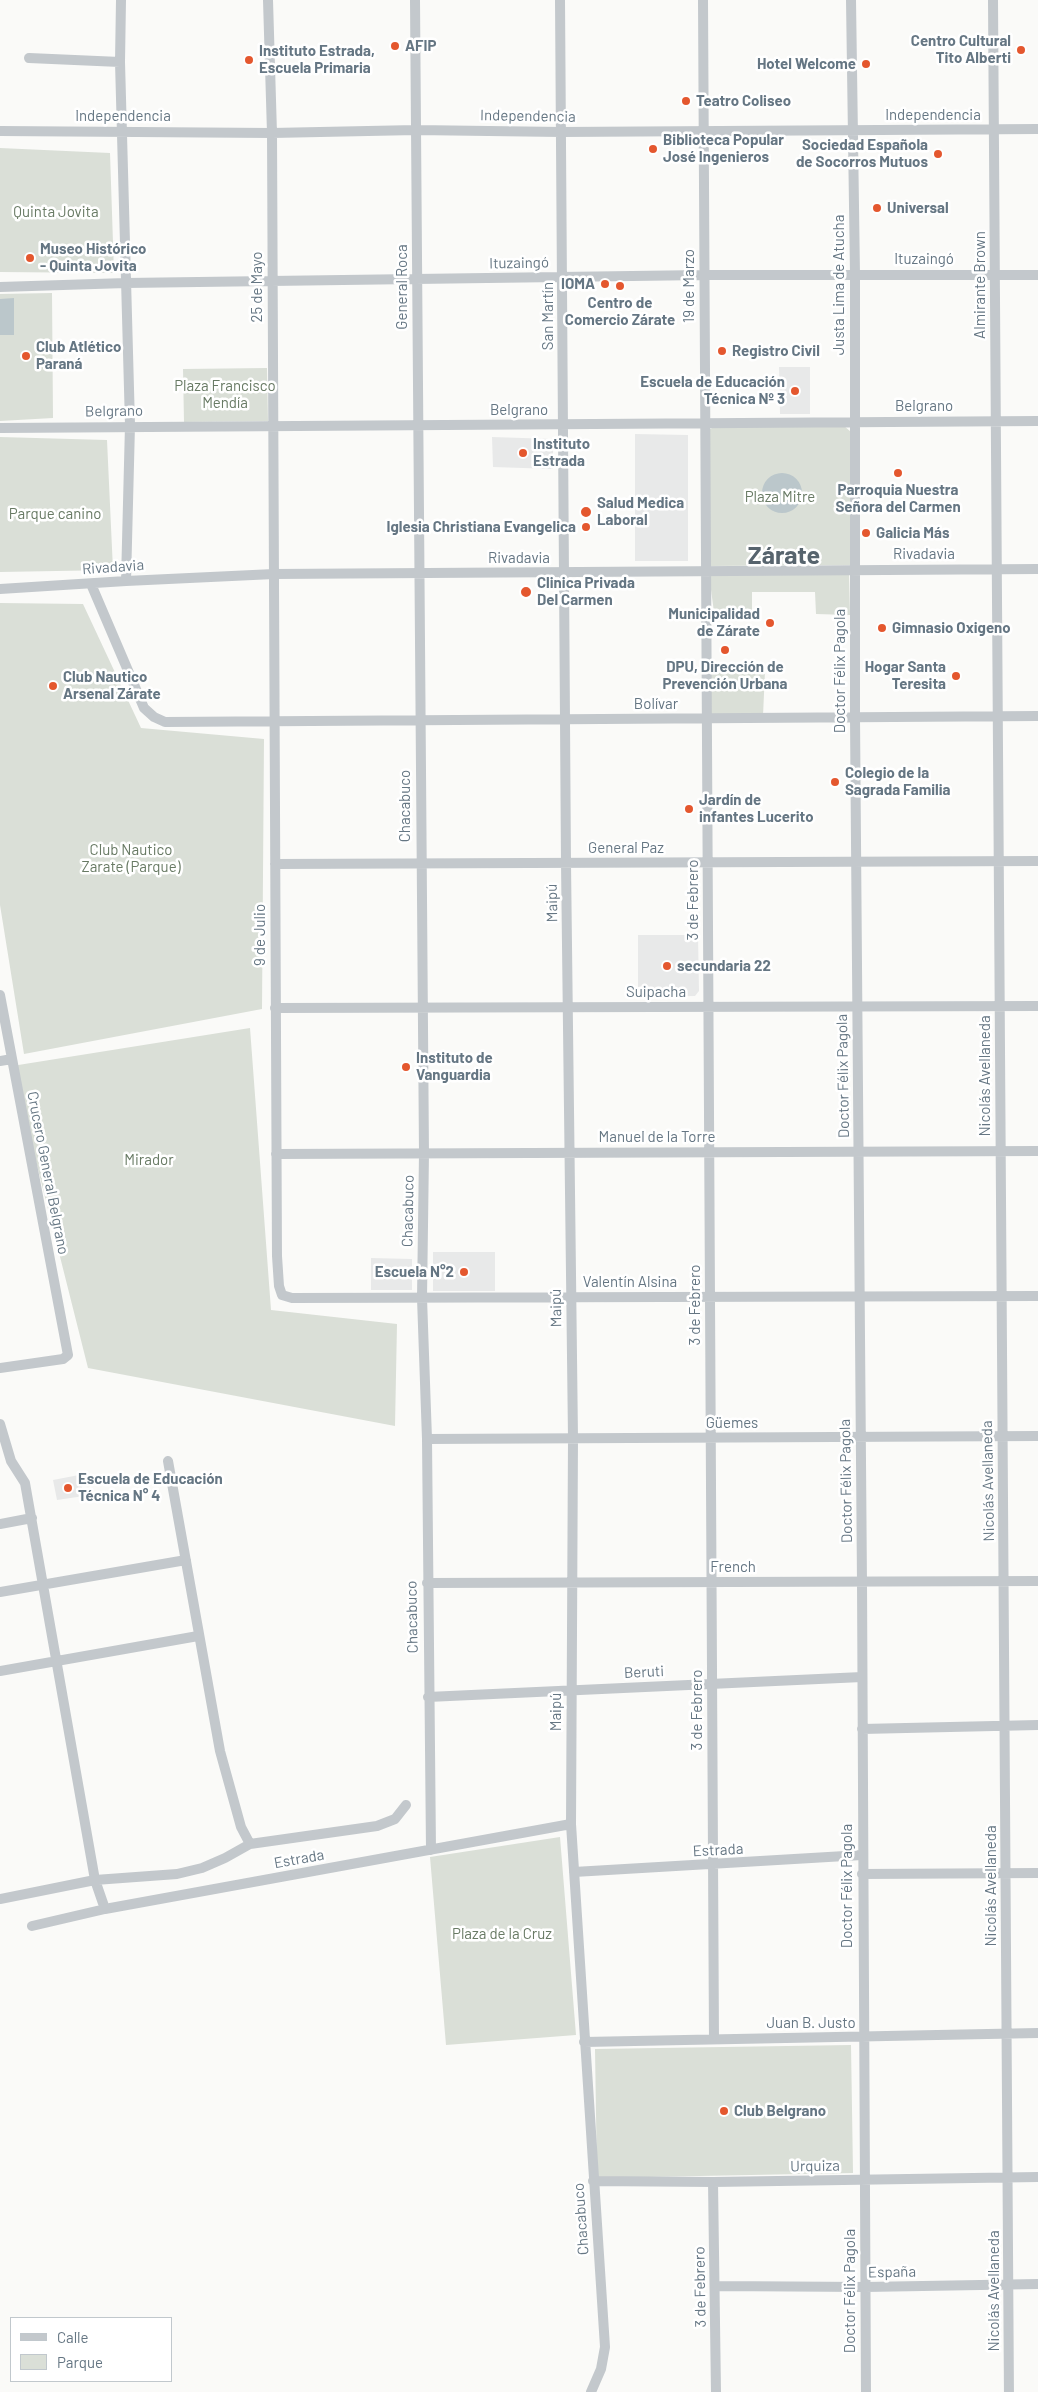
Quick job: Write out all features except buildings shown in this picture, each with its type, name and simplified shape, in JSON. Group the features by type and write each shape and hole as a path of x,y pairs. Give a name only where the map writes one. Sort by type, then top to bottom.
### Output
{"street":[{"path":"121,0 120,62 130,425 126,581"},
{"name":"25 de Mayo","path":"268,0 272,133 274,574"},
{"name":"General Roca","path":"414,0 418,573"},
{"name":"San Martín","path":"560,0 564,573"},
{"name":"19 de Marzo","path":"703,0 704,423 707,572"},
{"name":"Justa Lima de Atucha","path":"851,0 855,274 855,570"},
{"name":"Almirante Brown","path":"993,0 996,569"},
{"path":"28,58 120,62"},
{"name":"Independencia","path":"0,131 122,130 272,133 416,130 561,132 1038,130"},
{"name":"Ituzaingó","path":"0,287 126,283 704,275 1038,275"},
{"name":"Belgrano","path":"0,428 130,425 274,426 1038,421"},
{"name":"Nicolás Avellaneda","path":"996,569 1000,861 1009,2392"},
{"name":"Rivadavia","path":"0,589 274,574 1038,569"},
{"name":"Doctor Félix Pagola","path":"855,570 866,2392"},
{"name":"3 de Febrero","path":"707,572 714,2038"},
{"name":"Chacabuco","path":"418,573 424,1153 422,1298 427,1439 428,1696 431,1850"},
{"name":"Maipú","path":"564,573 570,1297 573,1438 572,1824 584,2042"},
{"name":"9 de Julio","path":"274,574 277,1256 279,1286 282,1295"},
{"name":"Bolívar","path":"91,584 144,708 154,717 165,722 1038,716"},
{"name":"General Paz","path":"274,864 1038,861"},
{"name":"Crucero General Belgrano","path":"0,995 68,1355 63,1360 0,1368"},
{"name":"Suipacha","path":"275,1008 1038,1006"},
{"path":"0,1061 12,1059"},
{"name":"Manuel de la Torre","path":"276,1154 1038,1151"},
{"name":"Valentín Alsina","path":"282,1295 292,1298 1038,1296"},
{"path":"0,1424 11,1461 25,1483 95,1880 105,1909"},
{"name":"Güemes","path":"427,1439 1038,1436"},
{"path":"168,1461 198,1636 230,1793 240,1827 250,1844"},
{"path":"0,1524 32,1518"},
{"path":"0,1592 186,1560"},
{"name":"French","path":"427,1583 1038,1581"},
{"path":"0,1671 198,1636"},
{"name":"Beruti","path":"428,1696 571,1692 712,1683 862,1677"},
{"path":"862,1729 1038,1725"},
{"path":"0,1899 95,1880 177,1874 202,1868 250,1844 377,1826 394,1818 406,1805"},
{"name":"Estrada","path":"32,1926 105,1909 572,1824"},
{"name":"Estrada","path":"574,1872 862,1856"},
{"path":"862,1874 1038,1872"},
{"name":"Juan B. Justo","path":"584,2042 714,2038 863,2038 1038,2033"},
{"name":"Chacabuco","path":"584,2042 604,2347 602,2369 591,2392"},
{"name":"Urquiza","path":"593,2181 713,2182 1038,2177"},
{"name":"3 de Febrero","path":"713,2182 716,2286 716,2392"},
{"name":"España","path":"716,2286 865,2288 1038,2284"}],"shaded area":[{"path":"14,298 14,335 0,335 0,299"},
{"name":"Escuela de Educación Técnica Nº 3","path":"779,367 810,367 810,414 780,414"},
{"path":"635,434 688,435 688,561 635,561"},
{"name":"Instituto Estrada","path":"492,437 553,439 553,469 493,467"},
{"path":"782,473 796,479 802,493 796,507 782,513 768,507 762,493 768,479"},
{"name":"secundaria 22","path":"638,935 698,935 699,991 695,996 638,997"},
{"name":"Escuela N°2","path":"433,1252 495,1252 495,1291 433,1291"},
{"path":"371,1258 412,1259 412,1290 371,1290"},
{"name":"Escuela de Educación Técnica N° 4","path":"79,1475 84,1496 57,1500 53,1480"}],"green space":[{"name":"Quinta Jovita","path":"0,148 110,153 114,273 0,272"},
{"name":"Club Atlético Paraná","path":"52,293 53,418 0,421 0,294"},
{"name":"Plaza Francisco Mendía","path":"267,368 268,421 184,422 183,369"},
{"name":"Plaza Mitre","path":"843,425 851,432 852,562 850,565 711,566 709,561 710,429 714,427"},
{"name":"Parque canino","path":"0,437 107,440 113,570 0,572"},
{"path":"849,573 850,615 816,614 815,592 752,592 752,611 714,612 709,575"},
{"name":"Club Nautico Zarate (Parque)","path":"0,603 83,604 141,728 264,739 262,1009 24,1054 0,905"},
{"path":"709,671 765,671 763,716 709,716"},
{"name":"Mirador","path":"250,1028 271,1310 397,1324 395,1426 88,1368 12,1066"},
{"name":"Plaza de la Cruz","path":"560,1837 576,2035 446,2045 430,1857"},
{"name":"Club Belgrano","path":"851,2045 853,2173 597,2178 595,2049"}],"place":[{"name":"AFIP","path":"395,46"},
{"name":"Centro Cultural Tito Alberti","path":"1021,50"},
{"name":"Instituto Estrada, Escuela Primaria","path":"249,60"},
{"name":"Hotel Welcome","path":"866,64"},
{"name":"Teatro Coliseo","path":"686,101"},
{"name":"Biblioteca Popular José Ingenieros","path":"653,149"},
{"name":"Sociedad Española de Socorros Mutuos","path":"938,154"},
{"name":"Universal","path":"877,208"},
{"name":"Museo Histórico - Quinta Jovita","path":"30,258"},
{"name":"IOMA","path":"605,284"},
{"name":"Centro de Comercio Zárate","path":"620,286"},
{"name":"Registro Civil","path":"722,351"},
{"name":"Club Atlético Paraná","path":"26,356"},
{"name":"Escuela de Educación Técnica Nº 3","path":"795,391"},
{"name":"Instituto Estrada","path":"523,453"},
{"name":"Parroquia Nuestra Señora del Carmen","path":"898,473"},
{"name":"Salud Medica Laboral","path":"586,512"},
{"name":"Iglesia Christiana Evangelica","path":"586,527"},
{"name":"Galicia Más","path":"866,533"},
{"name":"Clinica Privada Del Carmen","path":"526,592"},
{"name":"Municipalidad de Zárate","path":"770,623"},
{"name":"Gimnasio Oxigeno","path":"882,628"},
{"name":"DPU, Dirección de Prevención Urbana","path":"725,650"},
{"name":"Hogar Santa Teresita","path":"956,676"},
{"name":"Club Nautico Arsenal Zárate","path":"53,686"},
{"name":"Colegio de la Sagrada Familia","path":"835,782"},
{"name":"Jardín de infantes Lucerito","path":"689,809"},
{"name":"secundaria 22","path":"667,966"},
{"name":"Instituto de Vanguardia","path":"406,1067"},
{"name":"Escuela N°2","path":"464,1272"},
{"name":"Escuela de Educación Técnica N° 4","path":"68,1488"},
{"name":"Club Belgrano","path":"724,2111"}],"district":[{"name":"Zárate","path":"784,556"}]}
